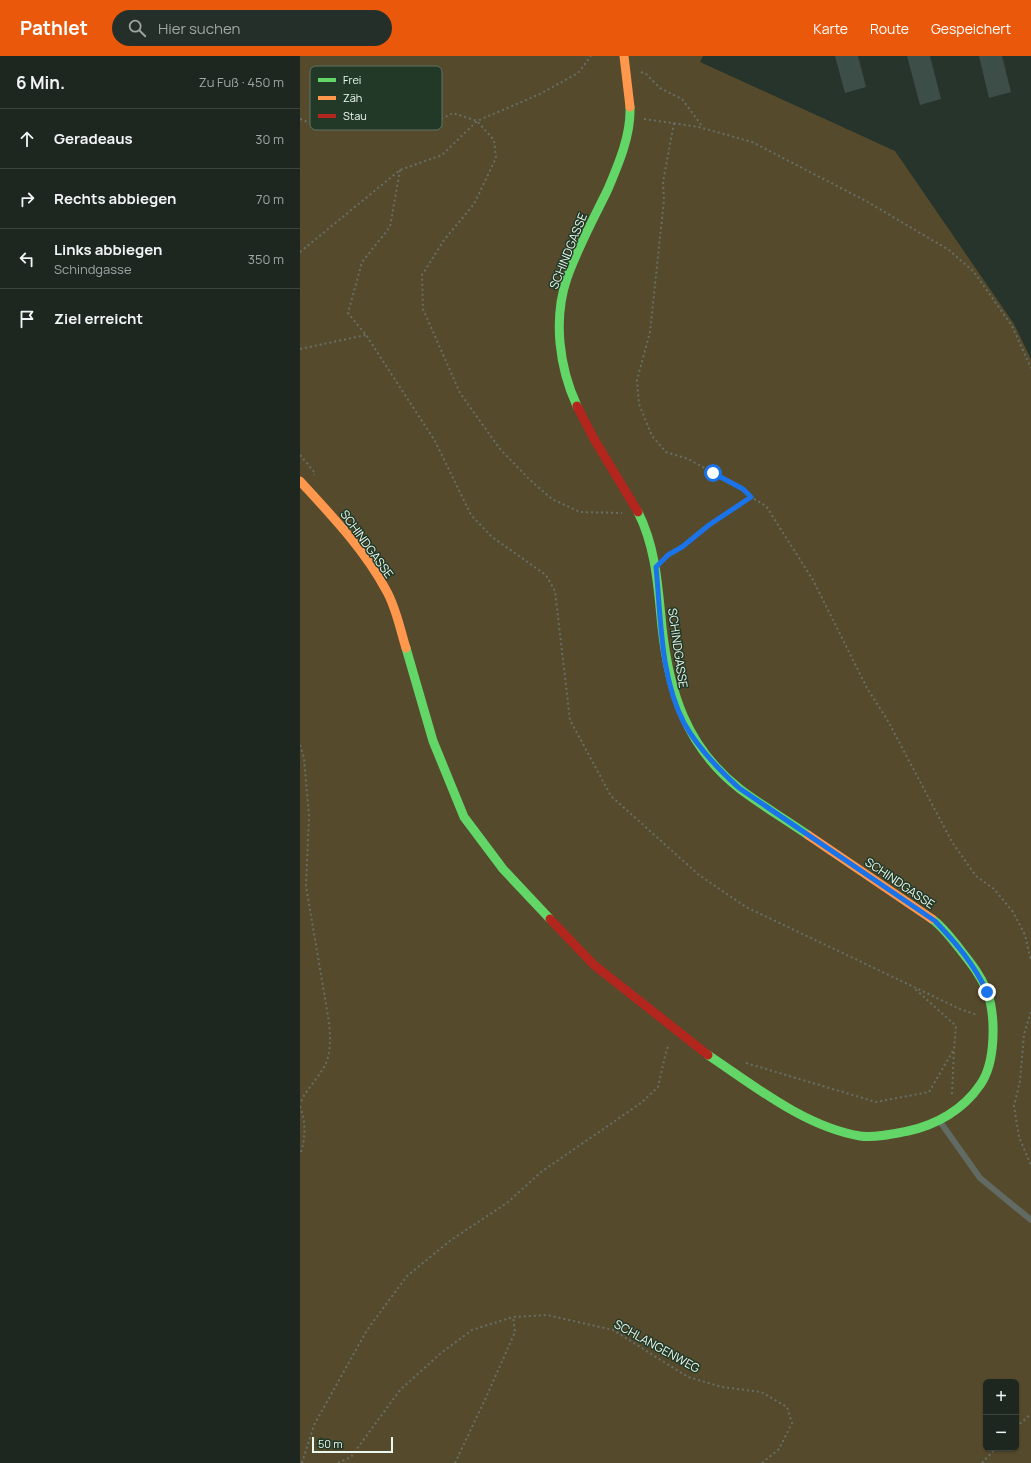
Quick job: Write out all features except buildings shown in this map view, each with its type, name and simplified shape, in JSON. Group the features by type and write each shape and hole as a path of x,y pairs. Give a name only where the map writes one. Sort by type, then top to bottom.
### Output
{"street":[{"name":"SCHINDGASSE","path":"300,481 330,514 368,561 387,592 399,624 433,741 464,817 503,869 594,965 697,1048 787,1107 823,1125 860,1136 890,1135 919,1130 940,1121 968,1100 981,1084 988,1065 993,1041 992,1016 987,992 977,970 935,921 739,788 717,768 697,743 684,722 672,690 666,664 656,567 650,545 637,510 590,431 573,395 563,364 559,332 562,297 569,277 623,152 630,117 624,56"}],"lane":[{"path":"940,1121 980,1178 1031,1220"}],"path":[{"path":"300,252 400,170 442,155 477,121 540,94 578,73 591,56"},
{"path":"626,67 646,74 660,88 682,99 702,127"},
{"path":"442,118 453,113 477,121 494,140 496,158 474,204 444,240 422,275 423,309 460,393 500,449 530,480 552,499 580,512 619,513 637,510"},
{"path":"630,117 702,127 752,142 866,201 949,250 974,272 987,290 1012,326 1031,368"},
{"path":"300,119 310,123"},
{"path":"674,123 663,182 664,200 650,332 637,380 639,404 652,436 666,452 688,459 743,489 751,497 766,506 813,580 867,688 888,720 952,842 976,876 994,890 1013,912 1025,935 1031,961"},
{"path":"400,170 390,227 362,262 348,314 366,335 435,441 471,515 492,537 546,575 555,592 570,720 610,796 699,875 746,907 960,1010 980,1016 992,1016"},
{"path":"300,349 366,335"},
{"path":"656,567 668,555 682,547 709,525 751,497"},
{"path":"300,745 304,758 309,816 306,886 329,1022 330,1043 328,1058 307,1089 300,1105 305,1122 305,1139 300,1155"},
{"path":"912,986 956,1026 951,1103 952,1113"},
{"path":"1031,1012 1024,1034 1020,1080 1014,1106 1019,1136 1031,1165"},
{"path":"302,1463 314,1426 367,1330 407,1276 451,1240 507,1203 541,1172 641,1103 658,1087 666,1052 676,1031"},
{"path":"742,1061 876,1102 929,1092 954,1049"},
{"name":"SCHLANGENWEG","path":"338,1463 351,1457 400,1390 441,1353 472,1330 513,1317 547,1315 613,1330 688,1377 722,1387 761,1392 787,1407 792,1424 780,1449 762,1463"},
{"path":"455,1463 515,1332 513,1317"},
{"path":"1019,1424 1031,1414"},
{"path":"982,1463 993,1451"}],"shaded area":[{"path":"300,56 703,56 700,62 895,151 1014,324 1031,359 1031,1463 300,1463"}],"traffic: fast":[{"path":"577,406 562,359 559,326 560,310 567,278 576,255 608,189 620,159 629,128 630,107"},
{"path":"638,512 649,540 655,568 665,651 670,673 683,716 693,736 721,773 756,801 808,835"},
{"path":"406,648 433,741 464,817 503,869 550,919"},
{"path":"708,1055 780,1103 819,1124 840,1131 860,1136 884,1135 908,1131 929,1125 948,1115 966,1102 980,1085 985,1076 992,1052 992,1013 987,991 978,974 950,937 932,919"}],"traffic: slow":[{"path":"624,56 630,107"},
{"path":"300,481 368,560 386,590 398,618 406,648"},
{"path":"808,835 932,919"}],"traffic: jam":[{"path":"577,406 594,439 638,512"},
{"path":"550,919 594,965 708,1055"}],"route":[{"path":"713,473 743,489 751,497 743,504 709,525 682,547 668,555 656,567 666,664 673,696 684,722 697,743 717,768 739,788 935,921 977,970 987,992"}]}
